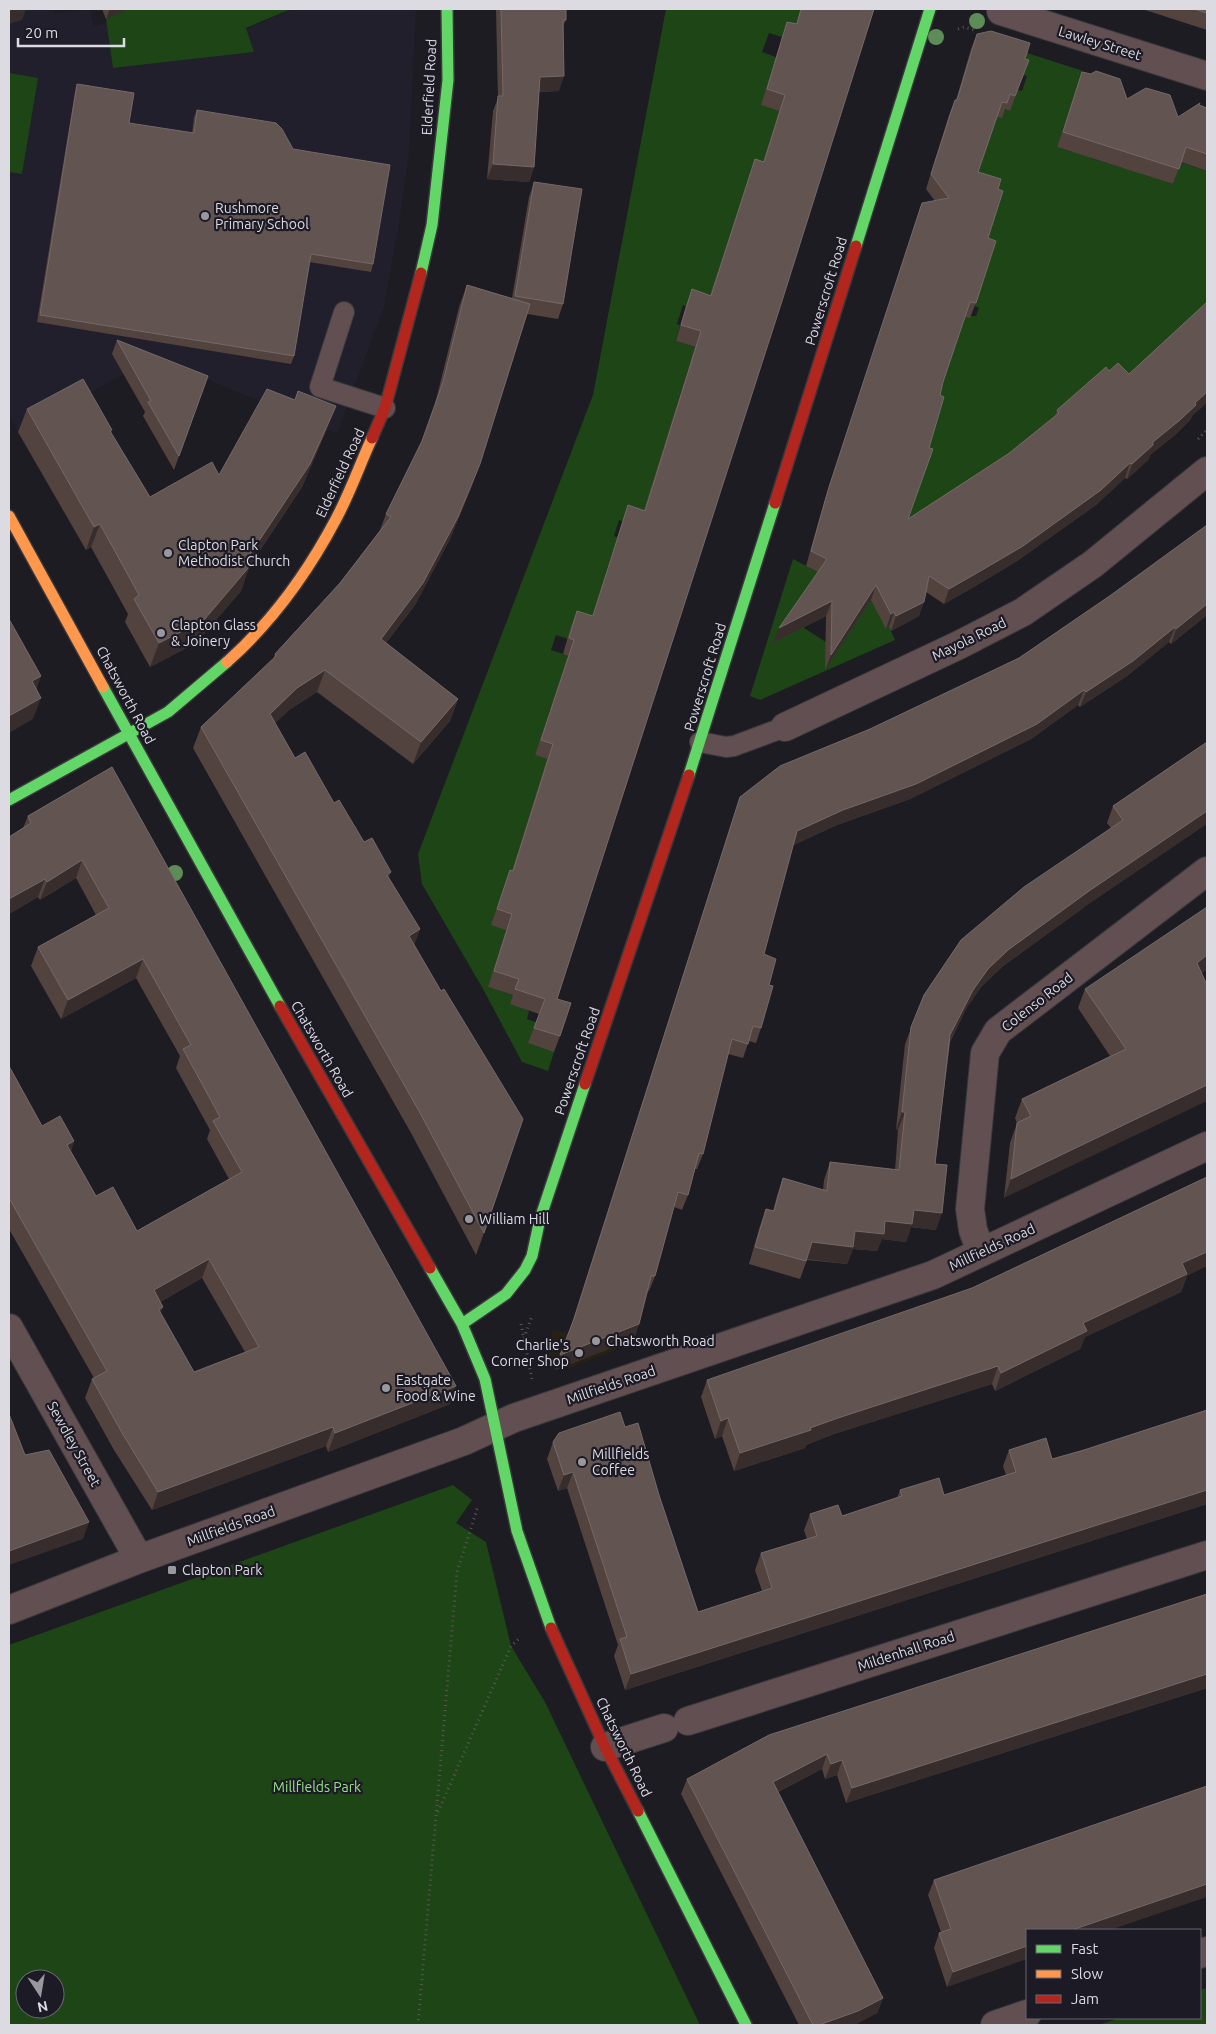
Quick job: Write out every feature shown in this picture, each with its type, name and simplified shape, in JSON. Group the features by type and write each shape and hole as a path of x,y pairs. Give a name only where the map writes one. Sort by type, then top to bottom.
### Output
{"street":[{"name":"Elderfield Road","path":"9,800 168,712 239,651 269,621 311,562 337,518 385,408 412,310 432,225 448,80 447,9"},
{"name":"Powerscroft Road","path":"462,1324 511,1292 531,1262 538,1241 540,1219 700,742 930,9"},
{"name":"Lawley Street","path":"997,10 1207,76"},
{"name":"Mayola Road","path":"786,727 959,645 1023,612 1092,564 1207,471"},
{"name":"Chatsworth Road","path":"9,516 250,953 462,1324 485,1379 497,1426 517,1531 546,1616 605,1747 746,2025"},
{"name":"Colenso Road","path":"981,1252 973,1230 970,1209 985,1053 998,1031 1207,871"},
{"name":"Millfields Road","path":"9,1610 139,1559 464,1441 514,1418 933,1275 1207,1146"},
{"name":"Sewdley Street","path":"9,1328 139,1559"},
{"name":"Mildenhall Road","path":"605,1747 1207,1555"},
{"path":"995,2025 1026,2014"}],"lane":[{"path":"344,312 320,387 385,408"},
{"name":"Mayola Road","path":"700,742 726,747 734,746 786,727"}],"path":[{"path":"954,35 958,29 964,27 980,32"},
{"path":"1193,444 1207,430"},
{"path":"524,1338 538,1410"},
{"path":"418,2025 457,1572 479,1502"},
{"path":"436,1815 511,1646 519,1640"}],"shaded area":[{"name":"Rushmore Primary School","path":"9,9 54,9 55,13 90,9 94,26 107,23 113,68 254,52 246,29 291,9 416,9 409,153 398,230 384,306 337,434 155,357 18,432 9,414"},
{"path":"553,1329 617,1345 616,1350 569,1368 544,1361"}],"green space":[{"path":"128,9 291,9 246,28 254,52 113,68 106,19"},
{"path":"666,9 801,9 814,47 769,33 762,52 776,57 835,129 731,320 683,305 677,324 680,325 676,341 716,354 690,363 676,408 695,414 702,546 619,520 614,536 658,550 612,553 605,576 641,606 571,627 568,639 556,635 551,650 594,664 549,711 548,723 535,755 588,772 531,938 489,987 513,995 529,1011 527,1019 541,1024 554,1052 548,1071 522,1062 483,989 422,884 418,854 593,395"},
{"path":"1027,53 1083,71 1057,147 1072,152 1079,130 1091,158 1123,168 1130,146 1142,174 1173,184 1180,162 1207,171 1207,320 1016,471 889,627 895,640 760,700 750,696 793,559 831,579 804,628 826,642 826,647 925,392 965,316 976,316 979,308 975,306 973,187 997,116 1005,109 1009,111 1014,89 1022,91 1027,76 1019,74"},
{"path":"9,73 38,78 22,174 9,172"},
{"name":"Millfields Park","path":"453,1485 472,1500 456,1523 486,1542 511,1646 545,1702 700,2025 9,2025 9,1645"},
{"path":"1207,1988 1207,2025 1098,2025 1117,2019 1201,2019 1201,1990"}],"building":[{"path":"501,9 566,9 566,20 563,20 564,76 540,77 534,167 493,164 498,96 503,96"},
{"path":"801,9 874,9 557,999 571,1003 560,1036 534,1028 545,999 515,989 519,979 494,971 512,914 497,909 510,870 513,871 553,744 541,740 574,640 569,638 577,611 593,616 628,505 645,511 701,331 681,325 692,289 711,296 755,159 764,162 785,95 767,89 787,22 797,24"},
{"path":"1194,9 1207,9 1207,13"},
{"path":"991,31 1030,43 1025,59 1029,60 1015,96 1010,94 1007,103 1002,102 978,172 1001,179 998,189 1003,191 988,238 996,241 976,303 970,302 943,382 940,395 944,397 929,448 933,449 908,519 1008,454 1059,413 1057,410 1106,367 1109,371 1118,363 1129,374 1207,302 1207,392 1180,420 1153,442 1153,445 1101,490 1023,546 977,573 949,589 929,576 924,602 896,616 894,612 891,614 876,585 831,655 832,601 779,628 827,559 811,551 829,487 922,203 949,198 931,174 955,100 957,100 977,34"},
{"path":"1096,71 1120,79 1127,99 1146,88 1170,95 1178,117 1200,103 1199,105 1207,108 1207,154 1186,147 1179,169 1063,132 1082,72 1091,74"},
{"path":"77,84 134,93 129,123 194,133 197,110 276,123 282,129 293,149 390,165 373,264 311,254 294,356 40,315"},
{"path":"534,182 582,189 563,304 515,296"},
{"path":"467,285 530,304 480,464 458,517 423,583 381,639 458,699 421,742 325,670 297,688 270,714 295,758 305,752 334,803 339,800 364,842 372,838 391,872 387,875 420,929 409,936 441,991 444,989 523,1119 484,1233 419,1111 201,727 276,656 275,654 340,583 391,517 386,514 422,441 443,382"},
{"path":"117,340 208,376 179,456 148,402 151,401"},
{"path":"83,379 112,430 110,431 150,497 212,462 219,475 267,389 295,400 298,391 336,406 310,464 245,562 249,567 204,620 159,643 134,599 139,595 100,524 94,527 27,409"},
{"path":"1207,525 1207,604 1176,629 1175,627 1133,661 1086,692 1084,690 1037,724 916,784 843,810 797,831 764,954 776,959 769,985 773,986 761,1028 753,1026 748,1044 732,1039 703,1154 699,1153 688,1195 678,1192 655,1276 651,1276 639,1324 560,1355 574,1319 740,797 780,766 870,729 1019,658 1111,595"},
{"path":"9,619 41,676 32,681 41,698 9,716"},
{"path":"1207,742 1207,811 1089,891 1008,950 988,969 973,990 950,1035 935,1164 947,1165 942,1213 914,1210 912,1224 885,1221 884,1234 855,1231 853,1247 812,1242 806,1261 755,1247 766,1209 774,1211 783,1178 827,1191 830,1162 899,1170 905,1112 902,1112 911,1027 924,995 961,940 1024,887 1123,820 1113,806"},
{"path":"112,767 456,1386 335,1433 333,1427 158,1492 92,1379 107,1371 9,1198 9,1066 42,1126 60,1116 74,1141 67,1145 96,1196 113,1187 137,1231 242,1172 213,1121 220,1117 183,1049 191,1045 143,959 68,1000 38,947 109,908 82,860 47,882 45,879 9,899 9,837 31,823 28,816","holes":["209,1259 259,1347 194,1372 159,1310 163,1307 154,1290"]},
{"path":"1207,907 1207,955 1197,963 1207,985 1207,1085 1011,1179 1017,1123 1031,1116 1022,1099 1126,1049 1085,989"},
{"path":"1207,1177 1207,1252 1182,1263 1187,1274 1083,1323 1087,1331 1001,1373 998,1366 841,1417 810,1428 811,1430 740,1453 728,1418 721,1421 707,1380 972,1288"},
{"path":"1207,1410 1207,1490 631,1674 620,1639 627,1637 573,1472 564,1475 553,1442 559,1433 620,1412 625,1427 638,1423 659,1495 698,1612 772,1588 761,1553 817,1536 810,1514 838,1505 842,1516 902,1496 900,1490 939,1478 944,1495 1016,1472 1009,1450 1046,1438 1052,1459"},
{"path":"9,1414 25,1455 49,1450 89,1522 9,1551"},
{"path":"1207,1594 1207,1674 852,1788 842,1760 831,1764 827,1754 773,1782 883,1998 858,2011 819,2025 813,2025 687,1779 769,1735"},
{"path":"1207,1786 1207,1884 1075,1929 1026,1929 1026,1946 953,1972 939,1933 951,1929 934,1880"}],"traffic: fast":[{"path":"421,273 432,225 448,80 447,9"},
{"path":"856,246 930,9"},
{"path":"689,775 775,503"},
{"path":"9,800 168,712 227,662"},
{"path":"103,687 280,1006"},
{"path":"462,1324 506,1294 525,1270 532,1256 540,1219 585,1084"},
{"path":"430,1268 462,1324 485,1379 517,1531 551,1628"},
{"path":"638,1811 746,2025"}],"traffic: slow":[{"path":"227,662 274,613 301,577 341,509 372,438"},
{"path":"9,516 103,687"}],"traffic: jam":[{"path":"775,503 856,246"},
{"path":"372,438 385,408 421,273"},
{"path":"585,1084 689,775"},
{"path":"280,1006 430,1268"},
{"path":"551,1628 605,1747 638,1811"}],"place":[{"name":"Rushmore Primary School","path":"205,216"},
{"name":"Clapton Park Methodist Church","path":"168,553"},
{"name":"Clapton Glass & Joinery","path":"161,633"},
{"name":"William Hill","path":"469,1219"},
{"name":"Chatsworth Road","path":"596,1341"},
{"name":"Charlie's Corner Shop","path":"579,1353"},
{"name":"Eastgate Food & Wine","path":"386,1388"},
{"name":"Millfields Coffee","path":"582,1462"},
{"name":"Clapton Park","path":"172,1570"}]}
